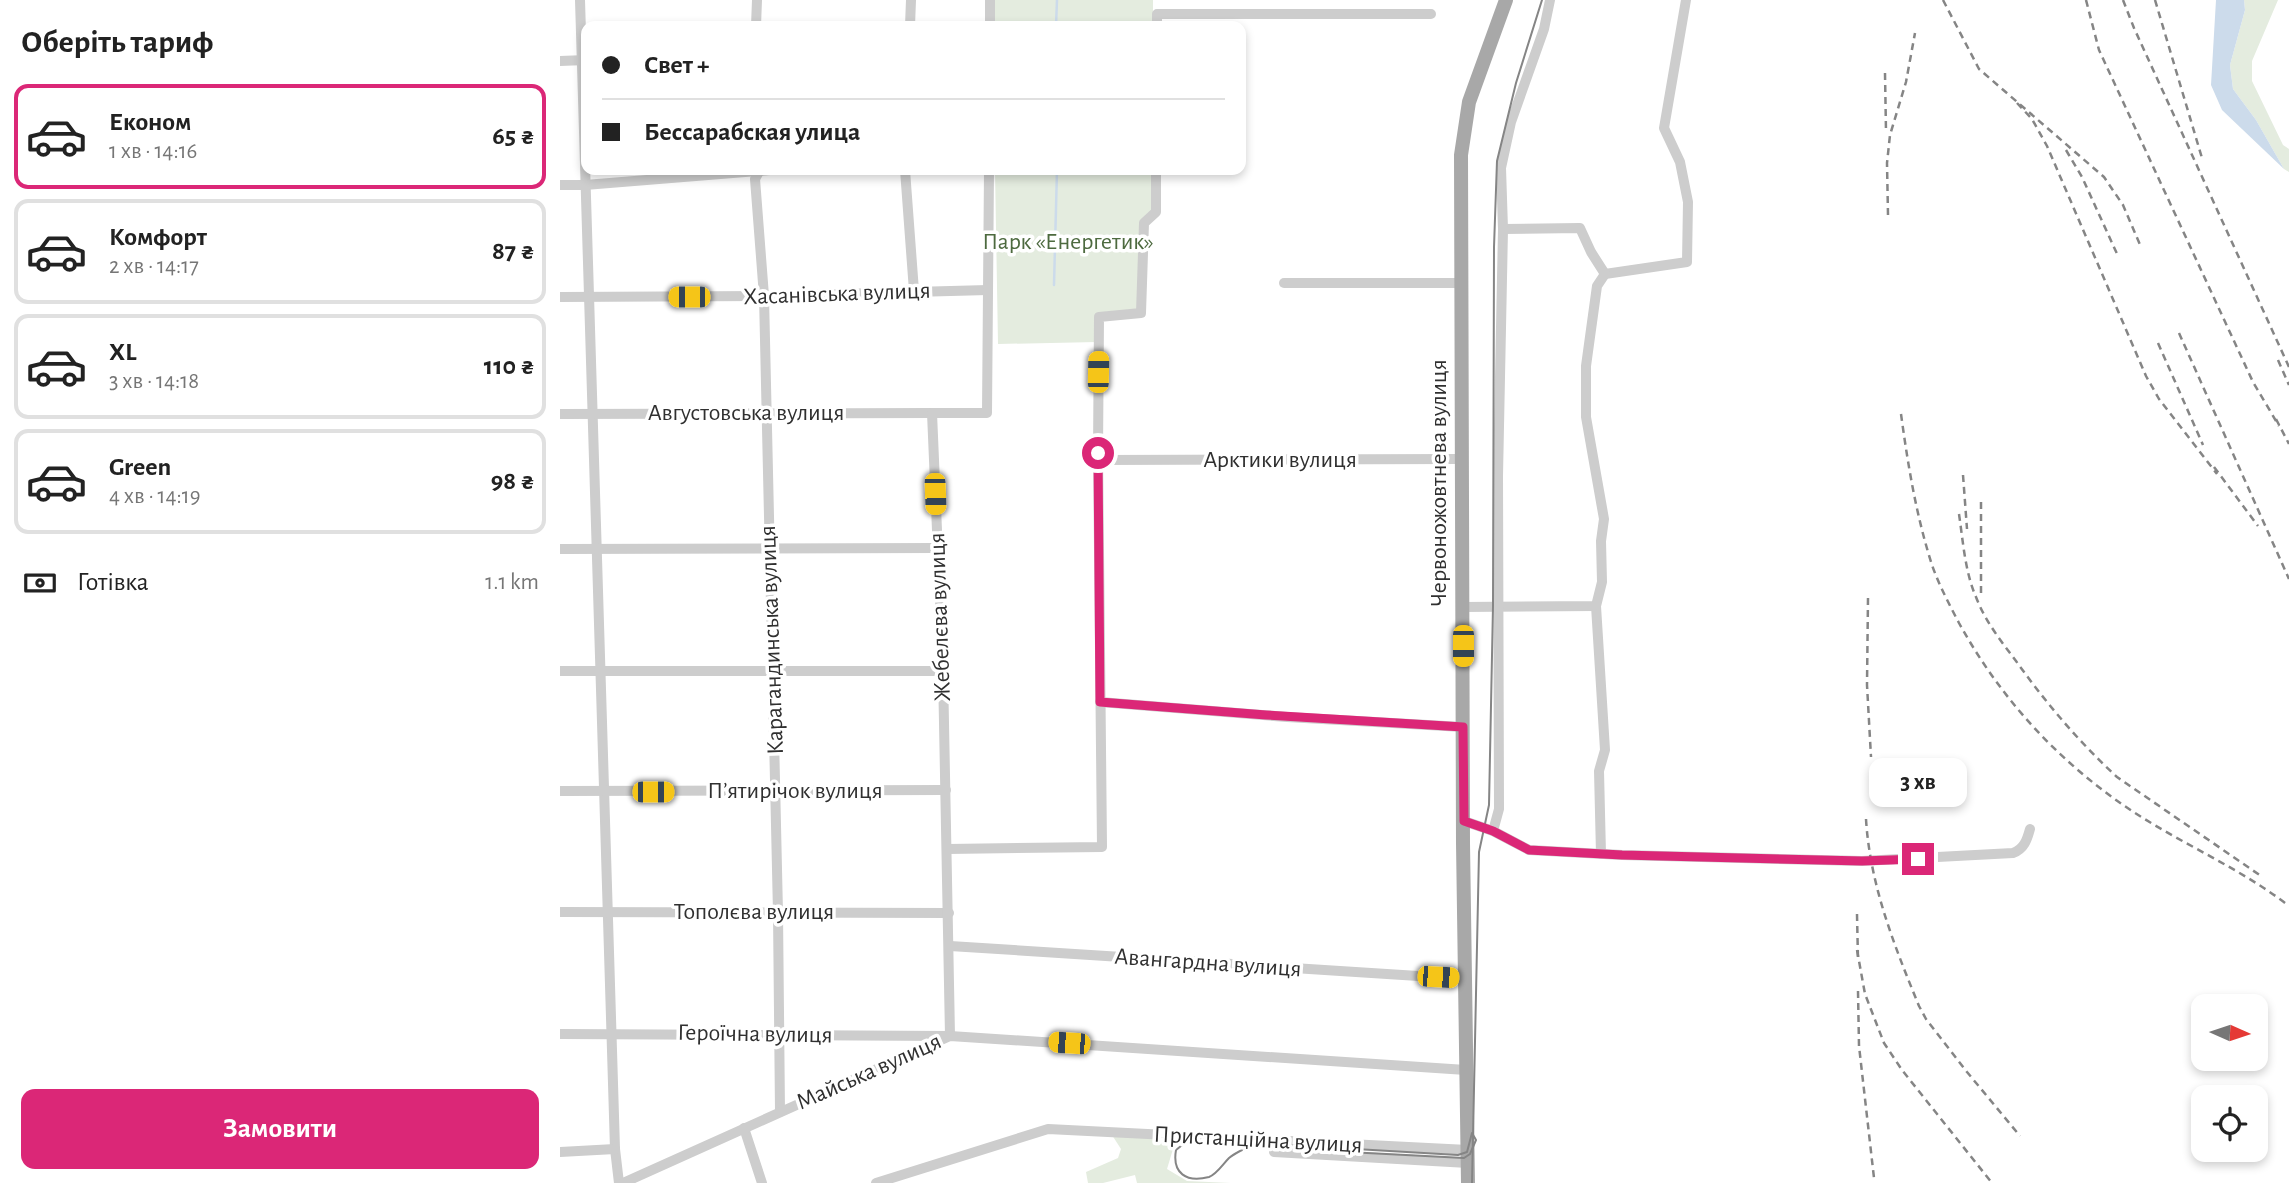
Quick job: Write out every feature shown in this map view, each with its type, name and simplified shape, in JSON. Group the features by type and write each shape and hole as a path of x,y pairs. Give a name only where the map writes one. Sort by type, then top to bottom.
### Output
{"main road":[{"name":"Червоножовтнева вулиця","path":"1468,1183 1461,155 1469,102 1506,0"}],"street":[{"path":"580,0 581,21"},
{"path":"756,21 757,0"},
{"path":"910,21 911,0"},
{"path":"990,0 990,21"},
{"path":"1493,831 1499,809 1499,343 1503,229 1501,168 1511,122 1544,29 1550,0"},
{"path":"1601,854 1599,771 1605,750 1596,606 1602,582 1601,541 1604,519 1586,417 1586,366 1597,286 1605,274 1687,262 1688,202 1679,162 1664,128 1686,0"},
{"path":"1157,21 1157,13 1431,14"},
{"path":"560,61 581,60"},
{"path":"585,175 615,1149 621,1183"},
{"path":"560,185 702,175"},
{"name":"Карагандинська вулиця","path":"757,175 764,296 776,792 780,1112"},
{"path":"905,175 914,291"},
{"path":"932,412 987,413 989,175"},
{"path":"947,849 1102,847 1099,317 1142,313 1144,223 1156,212 1156,175"},
{"path":"1503,229 1580,228 1605,274"},
{"path":"1284,283 1461,283"},
{"name":"Хасанівська вулиця","path":"560,297 764,296 988,290"},
{"name":"Августовська вулиця","path":"560,414 932,412"},
{"name":"Жебелєва вулиця","path":"932,412 943,671 950,1036"},
{"name":"Арктики вулиця","path":"1098,460 1461,459"},
{"path":"560,549 938,548"},
{"path":"1463,607 1596,606"},
{"path":"560,671 943,671"},
{"path":"1100,702 1463,727"},
{"name":"П’ятирічок вулиця","path":"560,791 946,790"},
{"path":"1464,821 1493,831 1529,850 1862,861 1975,856 2020,851 2030,830"},
{"name":"Тополєва вулиця","path":"560,912 949,913"},
{"name":"Авангардна вулиця","path":"950,946 1465,979"},
{"name":"Героїчна вулиця","path":"560,1034 611,1032 950,1036"},
{"name":"Майська вулиця","path":"621,1183 950,1036 1466,1070"},
{"path":"744,1128 762,1183"},
{"name":"Пристанційна вулиця","path":"876,1183 1048,1129 1468,1156"},
{"path":"560,1152 615,1149"},
{"name":"Пристанційна вулиця","path":"1274,1152 1468,1156"}],"green space":[{"path":"993,0 1153,0 1153,21 993,21"},
{"path":"2244,0 2278,0 2252,61 2252,81 2283,145 2289,149 2289,172 2284,169 2256,120 2233,89 2230,65 2245,10"},
{"name":"Парк «Енергетик»","path":"995,175 1154,175 1153,211 1142,222 1139,311 1097,315 1097,342 998,344"},
{"path":"1112,1135 1176,1139 1167,1169 1187,1181 1231,1183 1137,1183 1135,1175 1103,1183 1088,1183 1086,1172 1118,1158 1121,1149"}],"water":[{"path":"2216,0 2244,0 2245,10 2230,65 2233,89 2256,120 2284,169 2222,110 2211,85"}],"waterway":[{"path":"1056,21 1057,0"},
{"path":"1054,285 1057,175"}],"tram line":[{"path":"1472,1183 1479,852 1489,805 1497,161 1516,83 1542,0"},
{"path":"1472,1133 1476,1140 1470,1154 1464,1158 1248,1147 1229,1158 1212,1176 1201,1179 1182,1174 1175,1158 1176,1150 1186,1142 1201,1140 1458,1155 1467,1152 1472,1133"}],"railway":[{"path":"1943,0 1979,69 2104,177 2123,205 2141,247"},
{"path":"2086,0 2099,50 2253,382 2279,426"},
{"path":"2123,0 2289,367"},
{"path":"2155,0 2202,158"},
{"path":"1888,215 1887,163 1890,135 1906,82 1915,33"},
{"path":"1885,73 1886,131"},
{"path":"2017,103 2032,119 2047,146 2146,376 2159,399 2217,474"},
{"path":"2066,150 2082,177 2118,256"},
{"path":"2179,333 2289,579"},
{"path":"2158,343 2203,445"},
{"path":"2278,360 2289,385"},
{"path":"1901,414 1917,509 1935,572 1955,616 1976,652 2016,707 2062,756 2115,799 2161,829 2272,893 2289,906"},
{"path":"2276,419 2289,444"},
{"path":"2214,467 2258,526"},
{"path":"1963,475 1967,529"},
{"path":"1981,502 1981,596"},
{"path":"1959,514 1967,567 1980,606 1999,638 2051,707 2117,777 2261,876"},
{"path":"1868,598 1867,685 1871,757"},
{"path":"1866,819 1878,891 1892,937 1919,1006 1967,1072 2020,1136"},
{"path":"1857,914 1858,960"},
{"path":"1857,950 1865,994 1884,1043 1902,1070 1992,1183"},
{"path":"1858,991 1859,1046 1874,1178"}],"route":[{"path":"1098,453 1100,702 1463,727 1464,821 1493,831 1529,850 1862,861 1918,859"}]}
